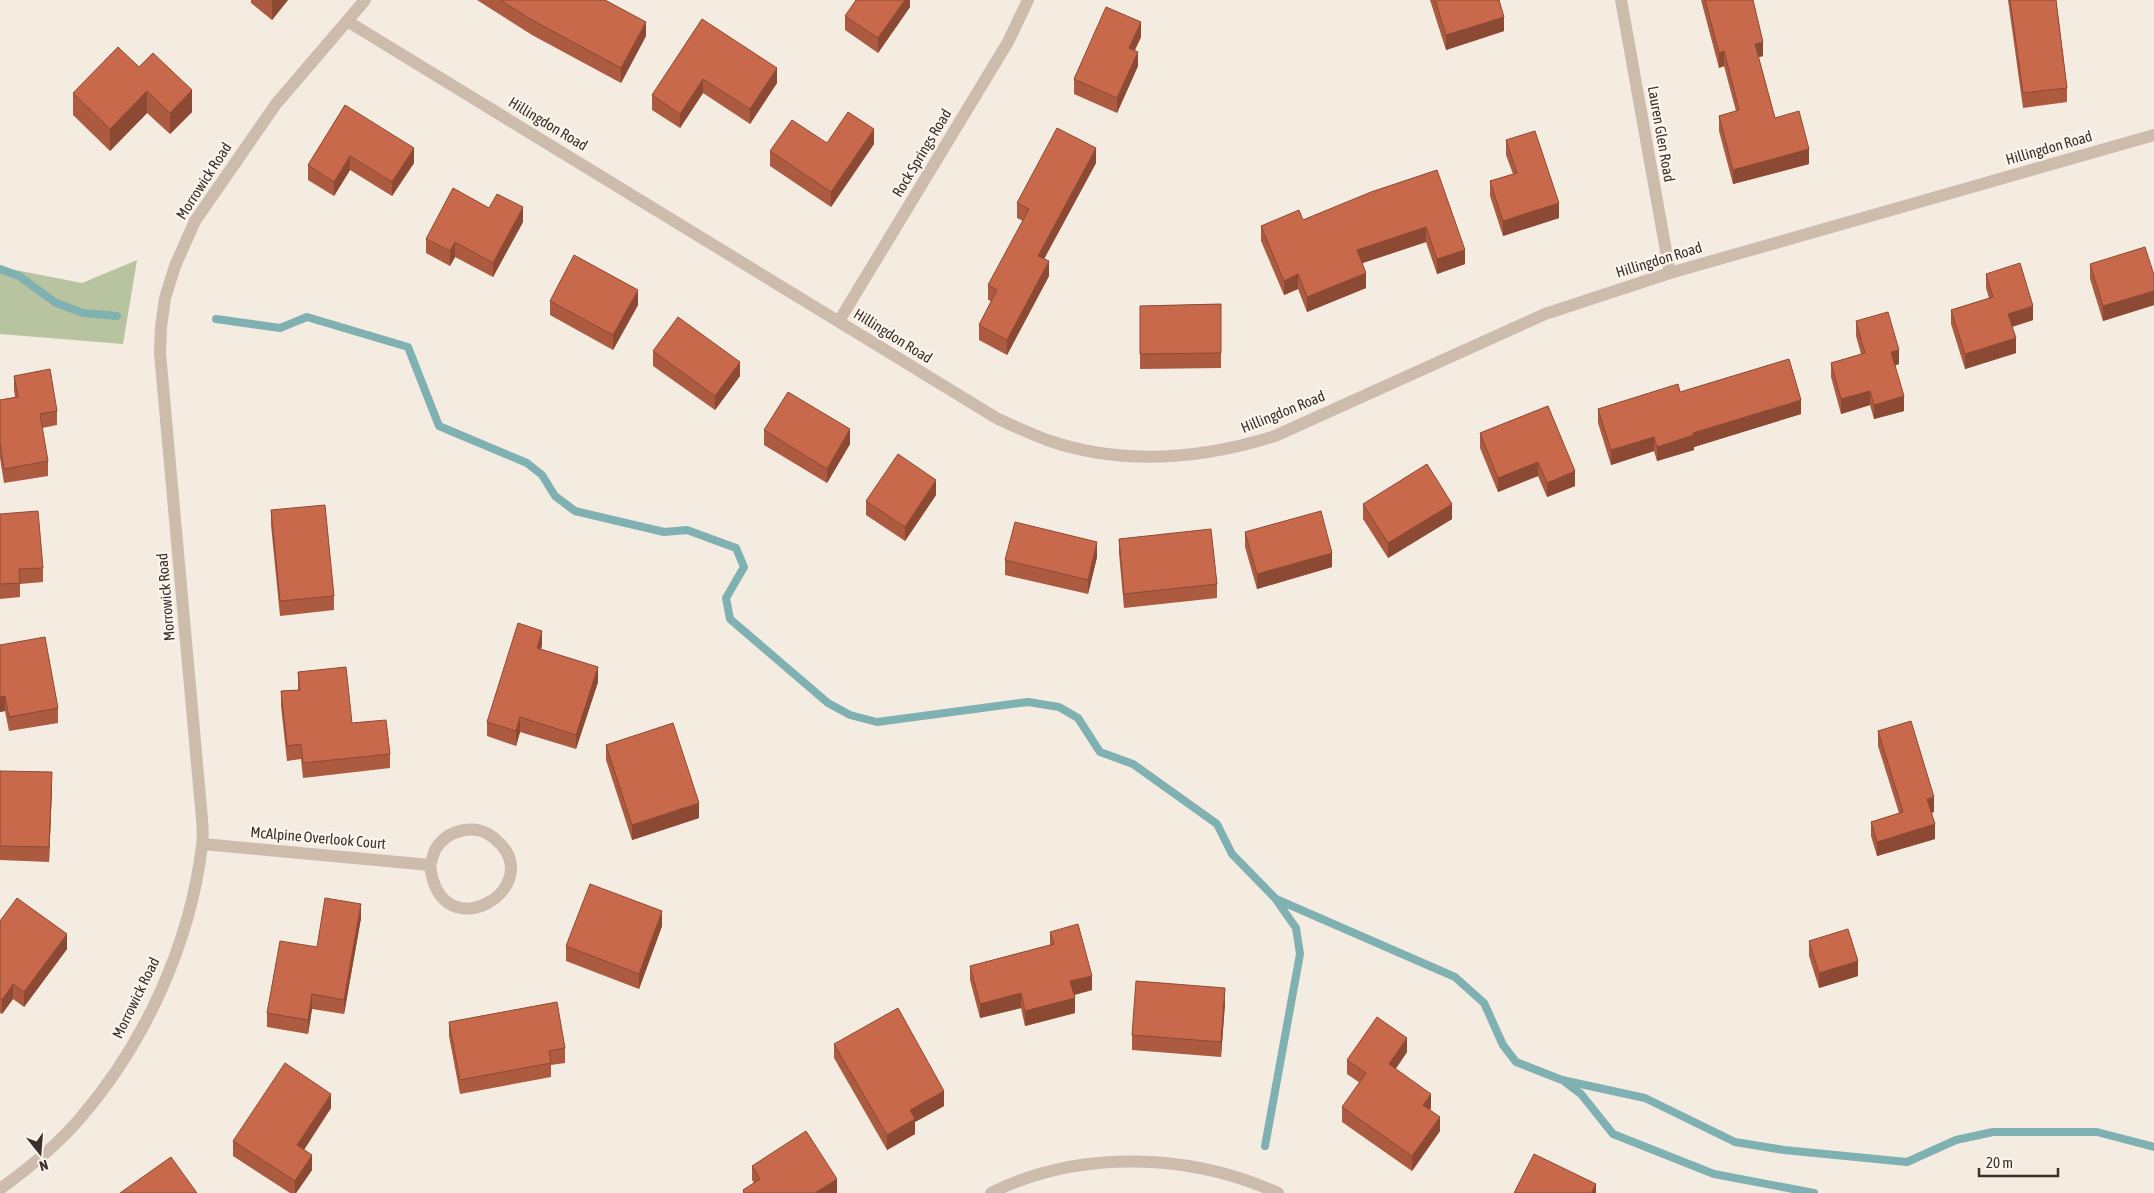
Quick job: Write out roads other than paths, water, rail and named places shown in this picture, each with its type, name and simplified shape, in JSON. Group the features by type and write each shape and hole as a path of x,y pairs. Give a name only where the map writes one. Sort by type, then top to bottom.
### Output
{"street":[{"name":"Morrowick Road","path":"0,1189 29,1167 76,1122 119,1066 150,1014 182,936 203,844 160,353 160,327 165,298 175,266 195,221 213,193 276,104 365,0"},
{"name":"Rock Springs Road","path":"839,321 1008,42 1028,0"},
{"name":"Lauren Glen Road","path":"1621,0 1670,273"},
{"name":"Hillingdon Road","path":"347,20 998,419 1048,440 1082,449 1134,457 1170,458 1206,454 1240,447 1275,436 1545,314 1670,273 2154,135"},
{"path":"474,829 488,833 501,843 509,857 510,872 506,888 496,900 482,907 467,909 452,904 439,894 432,880 430,865 435,850 445,838 459,831 474,829"},
{"name":"McAlpine Overlook Court","path":"203,844 430,865"},
{"path":"991,1193 1051,1172 1122,1162 1171,1164 1221,1172 1278,1193"}],"waterway":[{"path":"0,269 19,276 56,303 83,313 117,316"},
{"path":"216,319 280,328 307,317 408,347 439,426 527,463 542,475 555,496 575,511 664,532 687,530 736,548 744,567 726,598 730,619 828,703 850,715 877,722 1028,702 1059,707 1078,718 1100,752 1133,764 1217,824 1232,854 1275,898 1296,928 1300,954 1265,1146"},
{"path":"1276,899 1455,977 1484,1003 1503,1045 1516,1062 1562,1080 1645,1098 1735,1142 1784,1150 1907,1162 1956,1140 1993,1132 2097,1132 2154,1147"},
{"path":"1565,1082 1581,1094 1613,1134 1714,1174 1814,1193"}]}
